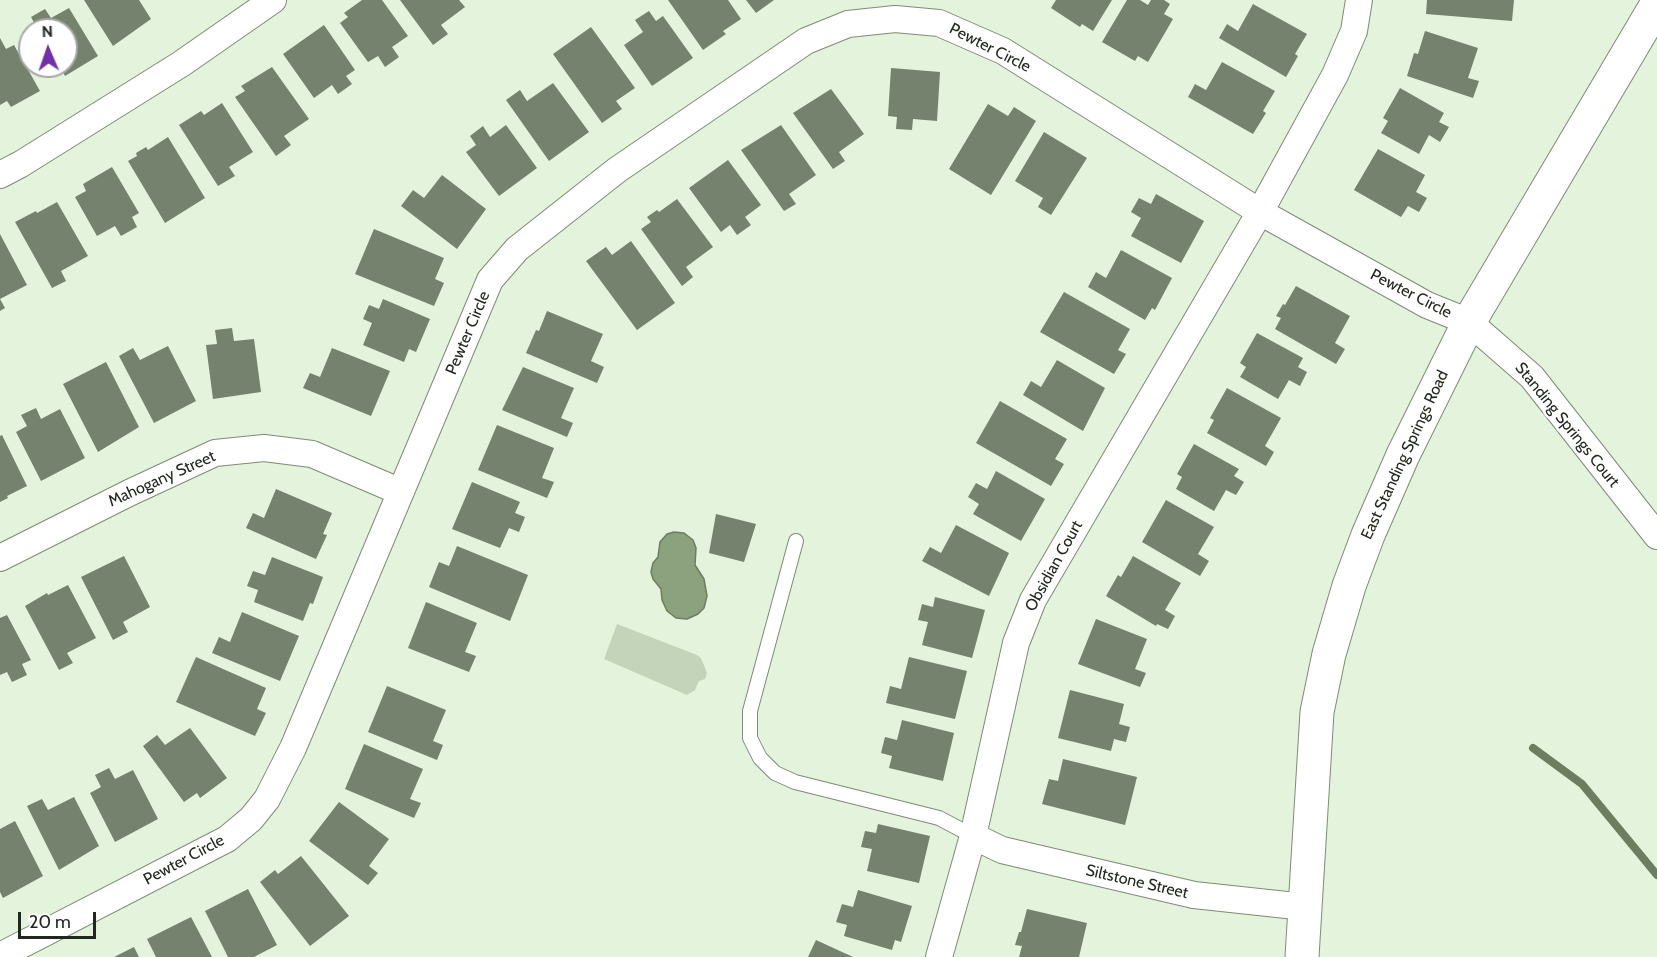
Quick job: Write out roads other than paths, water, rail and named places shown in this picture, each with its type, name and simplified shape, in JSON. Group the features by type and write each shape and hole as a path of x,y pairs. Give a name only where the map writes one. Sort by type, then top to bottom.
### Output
{"street":[{"path":"0,175 182,64 273,0"},
{"path":"1260,212 1335,75 1354,32 1359,0"},
{"name":"East Standing Springs Road","path":"1302,957 1317,712 1329,654 1349,586 1368,535 1403,455 1468,322 1657,4"},
{"name":"Pewter Circle","path":"0,956 227,838 251,819 267,799 293,748 490,280 517,249 617,170 806,41 848,24 895,19 939,22 1003,51 1260,212 1427,305 1468,322"},
{"name":"Obsidian Court","path":"939,957 973,836 1016,643 1033,600 1260,212"},
{"name":"Standing Springs Court","path":"1468,322 1532,377 1653,523"},
{"name":"Mahogany Street","path":"0,558 215,453 264,448 312,454 401,492"},
{"name":"Siltstone Street","path":"973,836 1002,850 1194,895 1305,907"}],"lane":[{"path":"796,541 750,711 750,738 760,758 775,773 795,782 939,818 973,836"}],"waterway":[{"path":"1533,748 1582,784 1657,875"}]}
